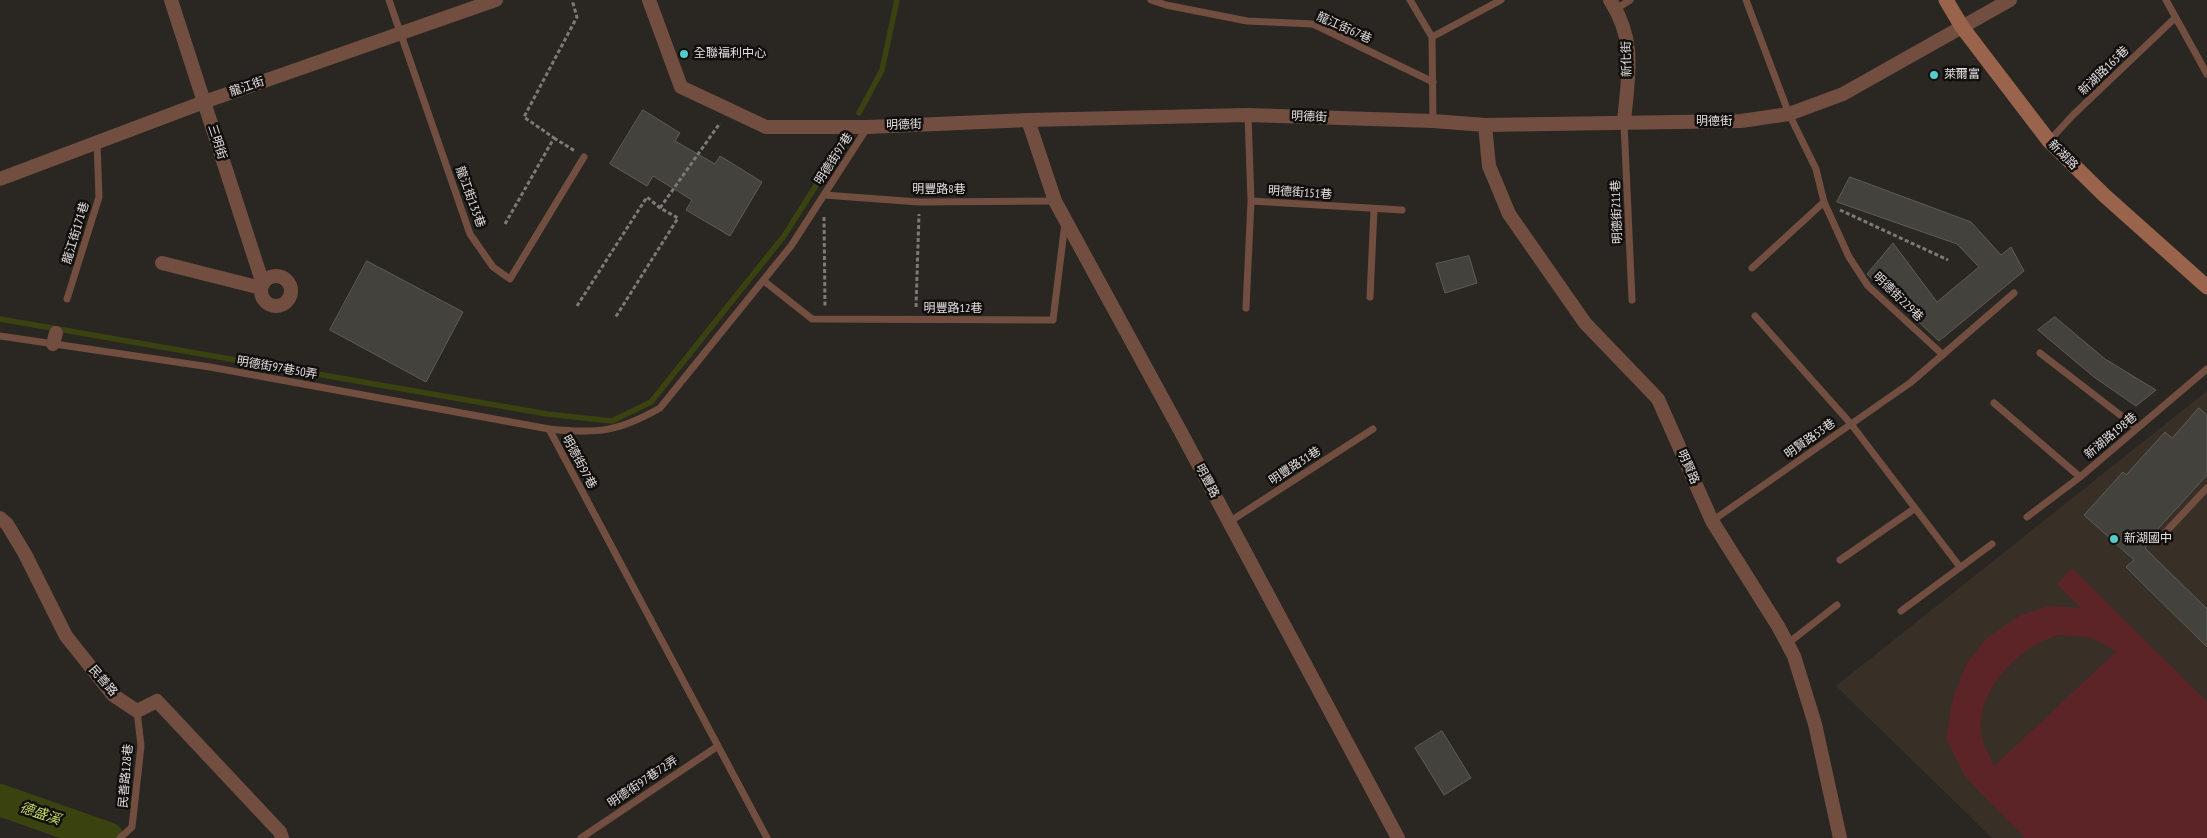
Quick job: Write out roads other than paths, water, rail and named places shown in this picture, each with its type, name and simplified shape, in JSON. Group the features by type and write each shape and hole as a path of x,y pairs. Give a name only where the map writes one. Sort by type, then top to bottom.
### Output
{"street":[{"name":"三明街","path":"162,263 262,286 171,0"},
{"name":"龍江街","path":"0,179 204,102 496,0"},
{"name":"明德街","path":"649,0 681,87 766,127 868,127 1028,120 1248,115 1433,121 1485,125 1741,121 1789,114 1843,94 2010,0"},
{"name":"新湖路","path":"1946,0 1962,27 2049,142 2104,195 2207,287"},
{"name":"新化街","path":"1613,4 1627,36 1629,60 1624,122"},
{"name":"明豐路","path":"1028,120 1055,201 1398,838"},
{"name":"明賢路","path":"1485,125 1489,166 1509,214 1585,323 1658,400 1712,521 1794,656 1815,724 1840,838"},
{"name":"民善路","path":"0,518 7,524 25,554 66,636 113,695 137,711"},
{"path":"137,711 157,701 280,832 282,838"}],"lane":[{"path":"390,0 401,33"},
{"name":"龍江街67巷","path":"1151,0 1166,5 1247,21 1313,24 1433,82"},
{"path":"1410,0 1432,37 1433,121"},
{"path":"1432,37 1501,0"},
{"path":"1613,4 1630,0"},
{"name":"明德街229巷","path":"1746,0 1789,114 1816,169 1824,202 1849,257 1868,286 1943,355"},
{"path":"2166,0 2207,74"},
{"name":"新湖路165巷","path":"2049,142 2073,116 2175,18"},
{"name":"龍江街133巷","path":"401,33 470,234 494,267 510,279 584,157"},
{"name":"明德街151巷","path":"1248,115 1251,201 1402,210"},
{"name":"明德街211巷","path":"1624,122 1632,300"},
{"name":"明德街97巷","path":"549,428 583,432 613,428 635,422 660,408 791,246 868,127"},
{"name":"龍江街171巷","path":"67,299 99,197 97,142"},
{"name":"明豐路8巷","path":"824,196 919,202 1055,201"},
{"path":"1246,308 1251,201"},
{"path":"1752,268 1824,202"},
{"path":"1370,297 1374,209"},
{"name":"明豐路12巷","path":"764,280 812,319 1053,320 1065,218"},
{"path":"1960,567 1851,424 1910,384 2014,293"},
{"name":"明賢路53巷","path":"1712,521 1851,424 1755,316"},
{"name":"明德街97巷50弄","path":"0,336 54,338 549,428"},
{"path":"2040,353 2137,428"},
{"name":"新湖路198巷","path":"2027,517 2080,477 2207,368"},
{"path":"1994,403 2080,477"},
{"name":"明德街97巷","path":"549,428 767,838"},
{"name":"明豐路31巷","path":"1229,522 1373,429"},
{"path":"2163,535 2207,488"},
{"path":"1840,560 1914,509"},
{"path":"1901,611 1992,544"},
{"path":"1787,644 1837,605"},
{"name":"民善路128巷","path":"120,838 132,827 141,746 137,711"},
{"name":"明德街97巷72弄","path":"581,838 718,746"}],"waterway":[{"path":"859,113 882,70 897,0"},
{"path":"0,319 547,414 612,421 651,402 784,236 844,141"},
{"name":"德盛溪","path":"0,800 108,838"}],"place":[{"name":"全聯福利中心","path":"684,54"},
{"name":"萊爾富","path":"1934,75"},
{"name":"新湖國中","path":"2114,539"}]}
